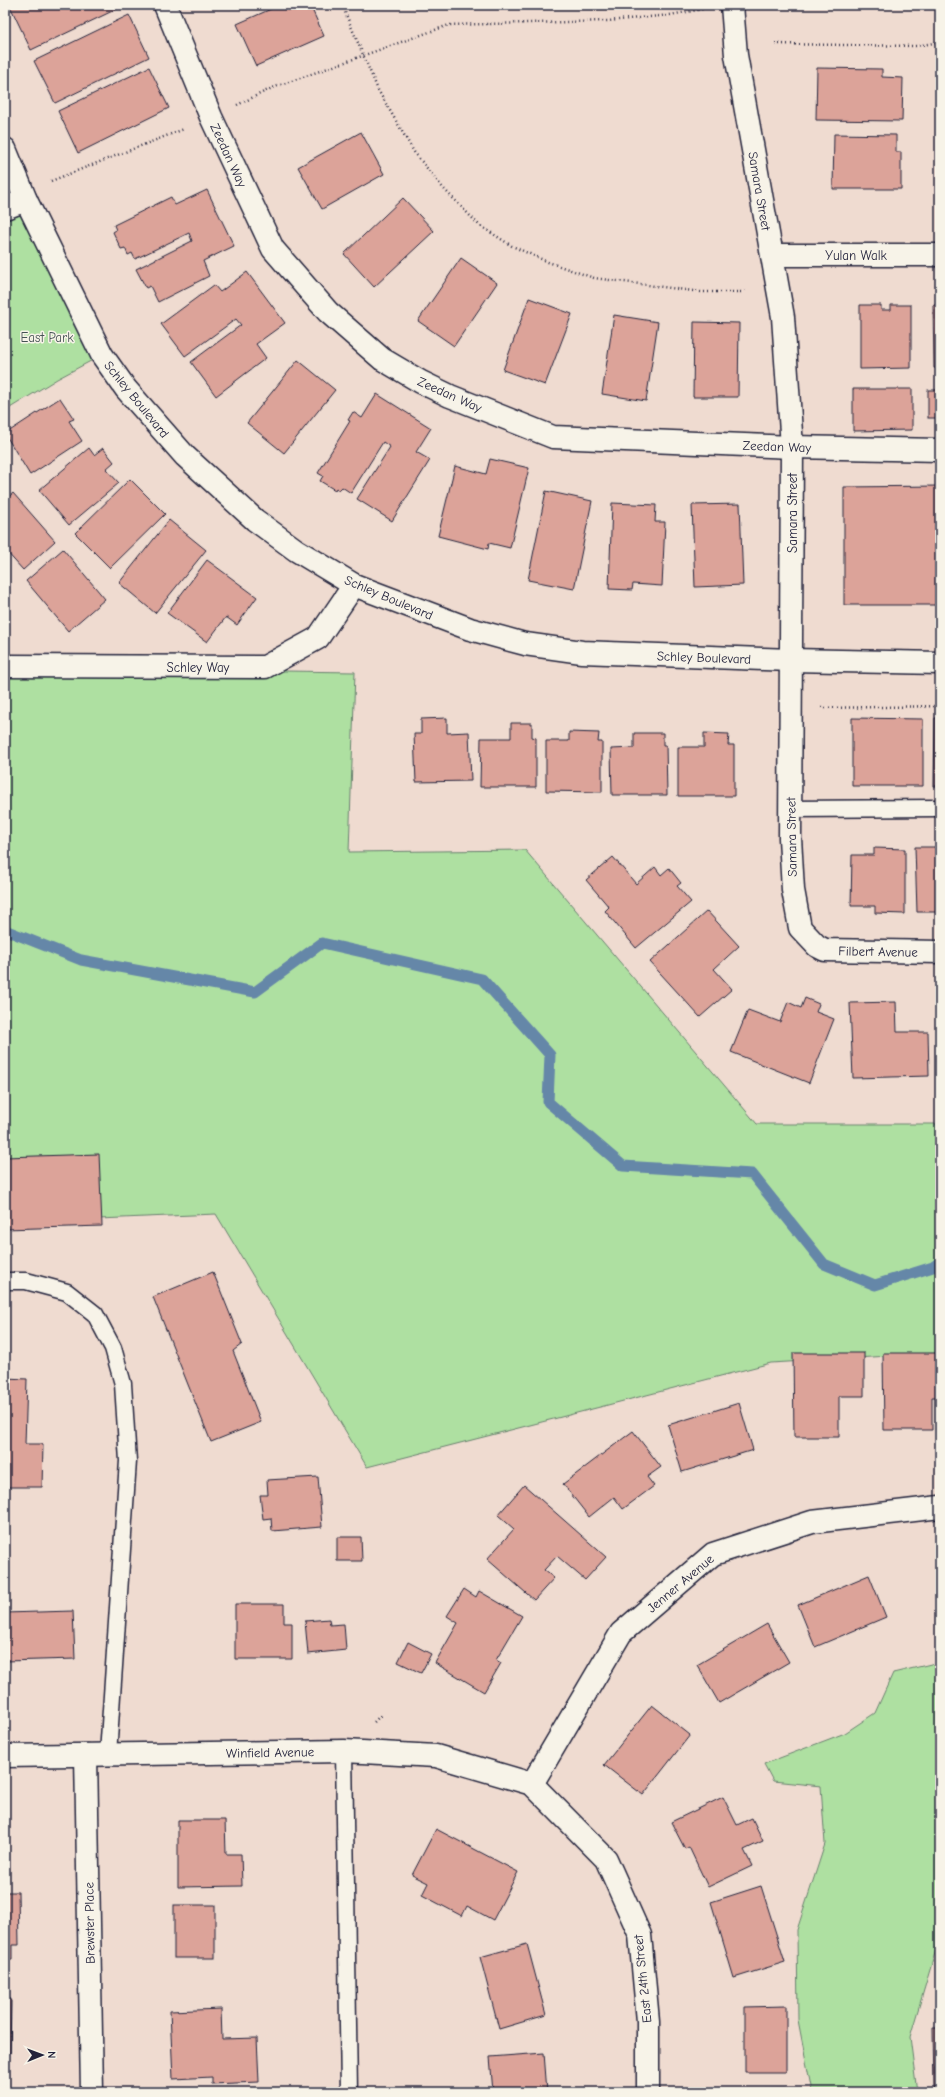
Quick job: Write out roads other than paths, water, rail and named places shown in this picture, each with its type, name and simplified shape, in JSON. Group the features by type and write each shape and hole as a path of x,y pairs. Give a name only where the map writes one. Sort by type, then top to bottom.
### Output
{"street":[{"name":"Zeedan Way","path":"165,5 212,118 273,249 328,312 382,359 421,382 450,396 553,437 792,447 940,450"},
{"name":"Samara Street","path":"732,5 736,55 784,317 792,447 790,809 793,890 800,928 817,946"},
{"name":"Schley Boulevard","path":"5,149 24,196 102,356 126,389 185,456 255,520 296,550 354,584 470,629 525,644 582,652 791,660 940,663"},
{"path":"5,208 24,196"},
{"name":"Yulan Walk","path":"772,255 940,255"},
{"name":"Schley Way","path":"5,666 266,667 318,638 354,584"},
{"name":"Filbert Avenue","path":"817,946 825,950 940,952"},
{"name":"Jenner Avenue","path":"532,1784 621,1633 713,1554 812,1522 940,1507"},
{"name":"Winfield Avenue","path":"5,1756 344,1751 436,1756 532,1784"},
{"name":"Brewster Place","path":"86,1755 92,2092"},
{"name":"East 24th Street","path":"532,1784 606,1859 640,1935 648,2021 648,2092"}],"lane":[{"path":"790,809 940,808"},
{"path":"5,1281 26,1282 66,1292 95,1314 113,1348 123,1384 128,1461 108,1754"},
{"path":"344,1751 349,2092"}],"waterway":[{"path":"5,930 81,960 255,992 322,943 482,979 550,1055 548,1102 623,1166 752,1174 824,1264 875,1285 933,1267 940,1262"}],"park label":[{"name":"East Park","path":"47,337"}]}
